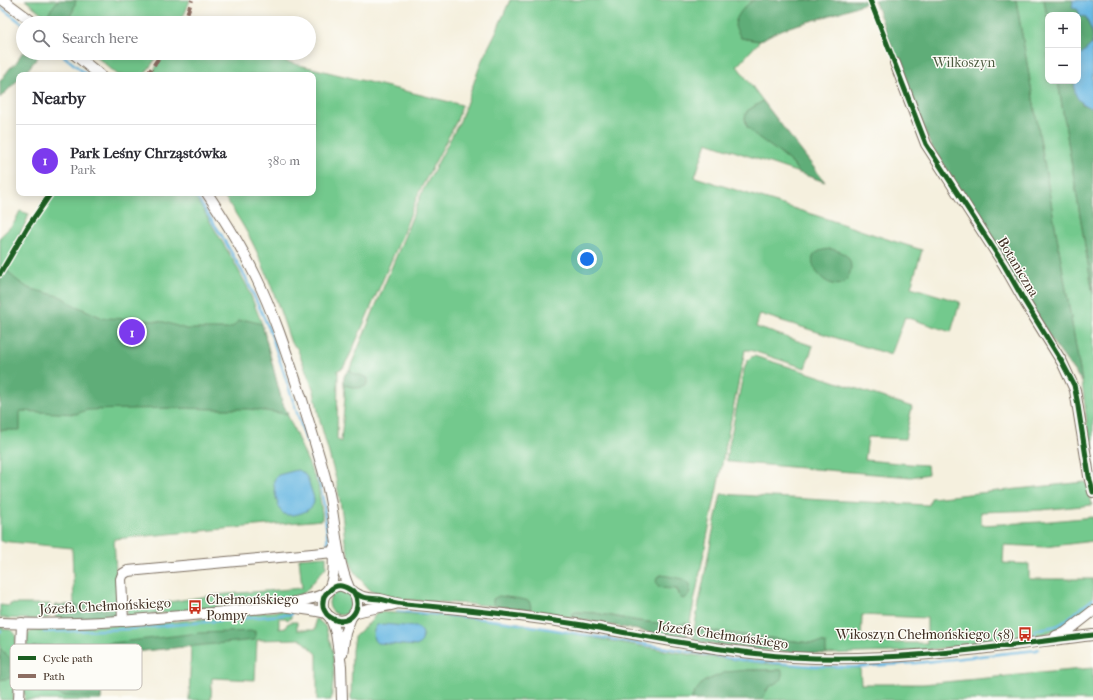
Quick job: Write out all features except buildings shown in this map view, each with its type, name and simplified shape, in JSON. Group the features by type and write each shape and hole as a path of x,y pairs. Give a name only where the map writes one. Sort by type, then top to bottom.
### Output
{"street":[{"path":"4,0 25,16"},
{"path":"82,60 96,72"},
{"name":"Botaniczna","path":"896,63 926,144 1004,265 1062,362 1074,385 1093,492"},
{"path":"209,196 228,224 242,250 256,277 273,317 294,376 322,464 331,501 336,540 343,573 358,602 357,608 345,633 341,666"},
{"path":"336,540 332,580 324,596 323,608 333,624 336,633 341,666 342,700"},
{"path":"123,621 121,579 123,574 128,571 334,552"},
{"path":"327,591 337,586 343,586 351,590"},
{"name":"Józefa Chełmońskiego","path":"351,590 363,597 381,599 397,604 516,615 578,624 724,650 795,657 905,657 1093,635"},
{"name":"Józefa Chełmońskiego","path":"0,622 22,624 89,623 179,617 284,606 319,596 327,591"},
{"name":"Józefa Chełmońskiego","path":"353,615 370,609 397,604"},
{"name":"Józefa Chełmońskiego","path":"284,606 294,609 320,611 328,615"},
{"name":"Józefa Chełmońskiego","path":"1043,641 1065,632 1093,611"},
{"path":"328,615 335,620 340,621 346,620 353,615"},
{"path":"21,644 22,624"},
{"path":"19,690 19,700"}],"green space":[{"path":"25,0 58,0 47,16"},
{"path":"58,0 76,0 73,11 70,16 46,16"},
{"path":"76,0 190,0 183,16 70,16 73,11"},
{"path":"510,0 754,0 751,2 741,38 760,41 737,66 763,101 747,111 745,118 747,127 793,164 799,173 707,142 695,177 922,250 911,287 960,302 951,332 905,317 891,355 760,314 756,327 813,346 805,368 750,350 745,350 689,627 686,623 676,625 638,621 595,613 576,612 572,614 572,618 529,610 531,607 410,600 378,596 370,590 353,570 345,541 336,479 320,421 314,391 297,348 291,343 270,283 255,248 244,227 224,196 316,196 316,72 153,72 161,60 278,60 462,105 457,120 419,192 401,238 351,353 343,368 338,370 337,439 341,442 345,397 344,385 358,388 355,374 352,373 350,369 352,363 422,192 460,121 482,60","holes":["661,575 686,581 678,595 677,589 675,589"]},
{"path":"754,0 870,0 837,13 781,30 760,41 741,38 735,26 735,22 742,11"},
{"name":"Wilkoszyn","path":"874,0 1016,0 1082,382 1054,344 929,142"},
{"path":"1016,0 1044,0 1046,12 1045,84 1058,84 1093,294 1093,474 1082,382"},
{"path":"1044,0 1072,0 1080,12 1046,12"},
{"path":"1081,13 1086,17 1093,35 1092,44 1081,55"},
{"path":"18,60 36,60 26,72 16,72 16,82 0,98 0,81"},
{"path":"100,60 155,60 146,72 114,72"},
{"path":"1058,84 1074,84 1082,104 1093,109 1093,294"},
{"path":"763,101 825,182 799,173 793,164 755,135 747,127 745,118 747,111"},
{"path":"52,196 195,196 247,286 262,324 282,402 318,485 322,520 114,539 118,606 114,617 111,611 74,605 72,548 0,541 0,237 14,223 20,211 29,214 14,244 19,245"},
{"path":"832,249 843,253 849,259 851,266 848,277 840,284 827,282 816,271 813,264 813,258 816,253 819,251"},
{"path":"0,269 9,272 14,278 28,288 62,297 72,304 103,318 164,322 186,329 228,329 234,326 238,321 246,320 262,324 282,402 288,414 248,409 176,408 87,410 76,414 20,411 20,430 0,430"},
{"path":"754,356 912,407 905,439 868,437 865,460 927,465 928,474 911,477 730,462 726,460 744,370 748,360"},
{"path":"350,369 352,373 368,378 366,386 358,388 344,385 344,376"},
{"path":"1085,482 1088,484 1092,505 1041,510 981,512 981,525 1040,522 1093,517 1093,541 1045,547 1004,545 1003,563 1029,564 1029,579 1093,579 1093,604 1078,616 1048,633 1029,637 1028,632 1021,632 1022,638 936,649 893,652 826,654 825,643 811,643 694,629 721,494 929,505 931,498","holes":["862,615 927,618 927,643 861,643"]},
{"path":"326,556 326,567 305,592 301,594 300,601 129,616 127,614 127,606 156,604 215,595 302,588 299,558"},
{"path":"661,575 687,581 690,584 690,592 688,596 684,599 681,598 677,589 659,587 656,581 657,577"},
{"path":"341,591 349,595 353,603 349,611 341,615 333,611 329,603 333,595"},
{"path":"499,596 529,601 531,607 529,610 496,606 493,604 493,599"},
{"path":"10,604 50,604 51,611 49,617 41,619 0,618 0,605 10,606"},
{"path":"55,605 74,605 111,611 114,617 58,620 55,617"},
{"path":"286,610 291,612 291,618 287,620 286,618 279,618 279,629 286,628 287,624 291,622 297,622 297,630 315,630 315,619 317,619 325,626 333,652 334,675 331,700 317,700 317,654 301,639 257,640 255,680 212,678 211,700 189,700 191,646 142,651 142,644 27,644 28,634 35,630 40,630 40,627 146,624 146,626 150,626 150,624"},
{"path":"377,612 433,615 519,623 693,655 769,664 860,668 861,684 923,684 1093,668 1093,700 762,700 768,688 782,670 748,670 694,693 691,700 351,700 352,650 354,637 372,620"},
{"path":"576,612 595,613 638,621 676,625 686,623 689,627 686,639 572,618 572,614"},
{"path":"0,626 3,626 3,629 12,630 16,635 16,644 10,644 10,690 13,690 13,700 0,700"},
{"path":"694,629 811,643 826,643 826,654 759,650 693,641"},
{"path":"255,631 255,640 142,651 142,644 90,644 112,643 199,633"},
{"path":"0,648 10,658 10,678 0,680"},
{"path":"748,670 782,670 782,679 768,688 762,700 691,700 694,693 703,682 726,672"},
{"path":"22,690 101,690 101,700 24,700 25,693 22,693"},
{"path":"53,690 101,690 101,698 61,696"}],"water":[{"path":"1072,0 1093,0 1093,35 1086,17 1081,16 1081,12 1072,7"},
{"path":"1093,35 1093,109 1078,99 1074,87 1074,84 1081,84 1081,54 1092,44"},
{"path":"297,470 302,472 307,478 314,500 311,507 302,513 288,515 282,512 278,504 274,480 278,475"},
{"path":"383,624 416,627 423,633 422,641 417,646 377,643 373,637 374,629 377,625"}],"waterway":[{"path":"0,7 16,19"},
{"path":"69,60 83,72"},
{"path":"196,196 222,236 246,278 270,331 307,443"},
{"path":"311,456 320,485 324,505 328,543"},
{"path":"1035,635 1035,630 1056,626 1062,623 1093,599"},
{"path":"397,611 507,622 741,660 812,666 853,667 916,663 1038,649"},
{"path":"44,632 129,629 292,614"}],"marked path":[{"path":"186,16 192,0"},
{"path":"149,72 157,60"}],"cycle path":[{"path":"870,0 926,144 1004,265 1062,362 1074,385 1093,492"},
{"path":"0,274 27,228 49,196"},
{"path":"353,591 356,598 357,605 352,616 342,621 330,617 324,610 323,600 325,595 334,587 342,586 350,590 354,593 363,597 380,599 399,604 470,610 534,618 711,648 793,657 869,658 906,656 981,649 1093,635"}],"place":[{"name":"Park Leśny Chrząstówka","path":"132,332"},
{"name":"Chełmońskiego Pompy","path":"195,607"},
{"name":"Wikoszyn Chełmońskiego (58)","path":"1025,634"}]}
